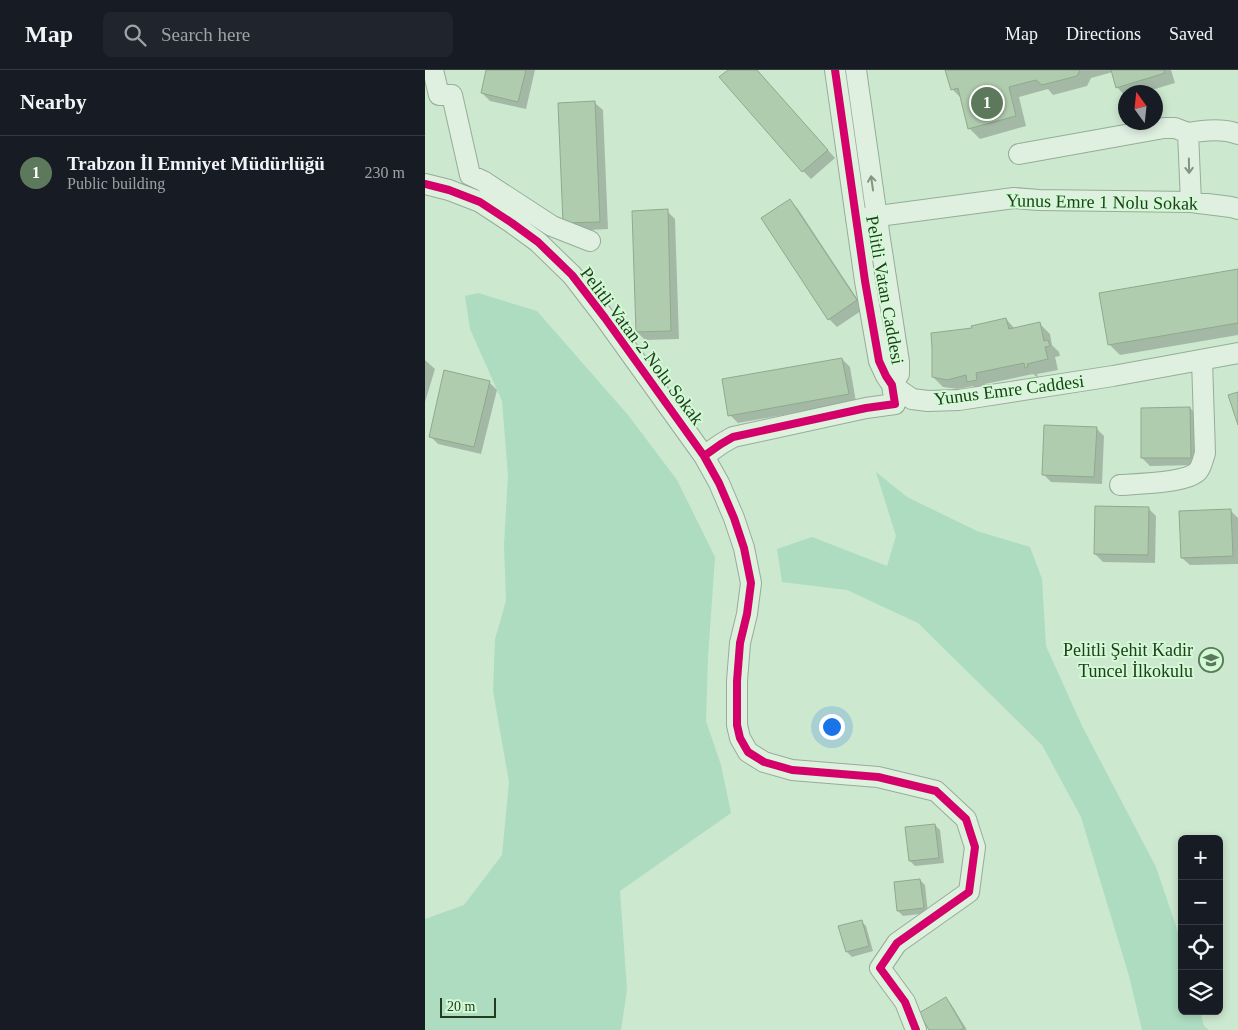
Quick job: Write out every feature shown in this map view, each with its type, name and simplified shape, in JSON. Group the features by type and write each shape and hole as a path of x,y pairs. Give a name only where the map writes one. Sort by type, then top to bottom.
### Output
{"street":[{"path":"433,70 439,96 451,95 470,175 483,181 551,226 590,241"},
{"name":"Pelitli Vatan Caddesi","path":"704,456 733,437 866,408 895,404 892,385 879,361 865,280 835,70"},
{"path":"856,70 899,362 899,374 892,385"},
{"path":"1019,154 1164,128 1175,128 1188,133 1230,131 1238,134"},
{"path":"1188,133 1191,202"},
{"name":"Pelitli Vatan 2 Nolu Sokak","path":"425,184 449,190 479,202 538,242 572,275 704,456"},
{"name":"Yunus Emre 1 Nolu Sokak","path":"856,219 1014,198 1191,202 1231,207 1238,210"},
{"name":"Yunus Emre Caddesi","path":"892,385 912,399 928,401 959,400 1113,376 1238,353"},
{"path":"1120,485 1174,480 1189,477 1198,470 1205,453 1202,360"},
{"path":"704,456 719,483 734,518 744,548 751,583 747,614 740,643 737,681 737,725 740,738 747,752 764,762 792,770 878,777 936,791 966,819 975,847 969,892 897,943 880,968 905,1002 916,1030"}],"green space":[{"path":"478,293 537,311 628,415 677,480 715,557 708,657 706,721 721,765 731,813 620,891 627,990 621,1030 425,1030 425,919 464,905 502,855 509,782 493,691 495,639 506,601 504,545 508,475 502,401 470,329 465,296"},
{"path":"876,472 907,497 977,531 1030,547 1042,579 1046,646 1082,726 1156,867 1176,926 1178,933 1178,1015 1201,1015 1204,1026 1209,1030 1142,1030 1129,976 1081,817 1042,745 918,623 847,590 782,582 777,549 812,537 887,566 896,536"}],"building":[{"path":"486,70 526,70 518,102 481,93"},
{"path":"728,70 757,70 828,150 802,172 719,77"},
{"path":"945,70 1080,70 1077,76 1042,85 1036,80 1009,87 1016,116 968,129 958,88 951,90"},
{"path":"1111,70 1164,70 1165,73 1126,85 1118,85 1116,88"},
{"path":"595,101 600,222 563,223 558,103"},
{"path":"790,199 857,300 828,320 761,218"},
{"path":"668,209 671,331 636,332 632,211"},
{"path":"1238,269 1238,323 1108,345 1099,293"},
{"path":"1006,318 1009,329 1040,322 1044,341 1048,340 1050,346 1045,347 1048,359 1027,364 1028,367 1025,368 1024,363 976,373 977,380 967,382 966,375 947,380 932,377 931,333 972,328 971,326"},
{"path":"842,358 849,394 728,416 722,379"},
{"path":"444,370 490,381 474,447 429,437"},
{"path":"1238,392 1238,425 1228,395"},
{"path":"1190,407 1191,458 1141,458 1141,408"},
{"path":"1044,425 1097,427 1094,477 1042,475"},
{"path":"1095,506 1149,507 1148,555 1094,554"},
{"path":"1231,509 1233,556 1181,558 1179,511"},
{"path":"935,824 939,858 909,861 905,827"},
{"path":"920,879 924,908 897,911 894,882"},
{"path":"862,920 869,946 846,952 838,926"},
{"path":"946,997 964,1028 960,1030 929,1030 919,1013"}],"cycle path":[{"path":"704,456 733,437 866,408 895,404 892,385 879,361 865,281 835,70"},
{"path":"425,184 449,190 480,202 538,242 572,275 704,456 719,483 734,518 744,548 751,583 747,614 740,643 737,681 737,725 740,738 748,752 764,762 792,770 878,777 936,791 966,819 975,847 969,892 897,943 880,968 905,1002 916,1030"}],"place":[{"name":"Trabzon İl Emniyet Müdürlüğü","path":"987,103"},
{"name":"Pelitli Şehit Kadir Tuncel İlkokulu","path":"1211,660"}]}
